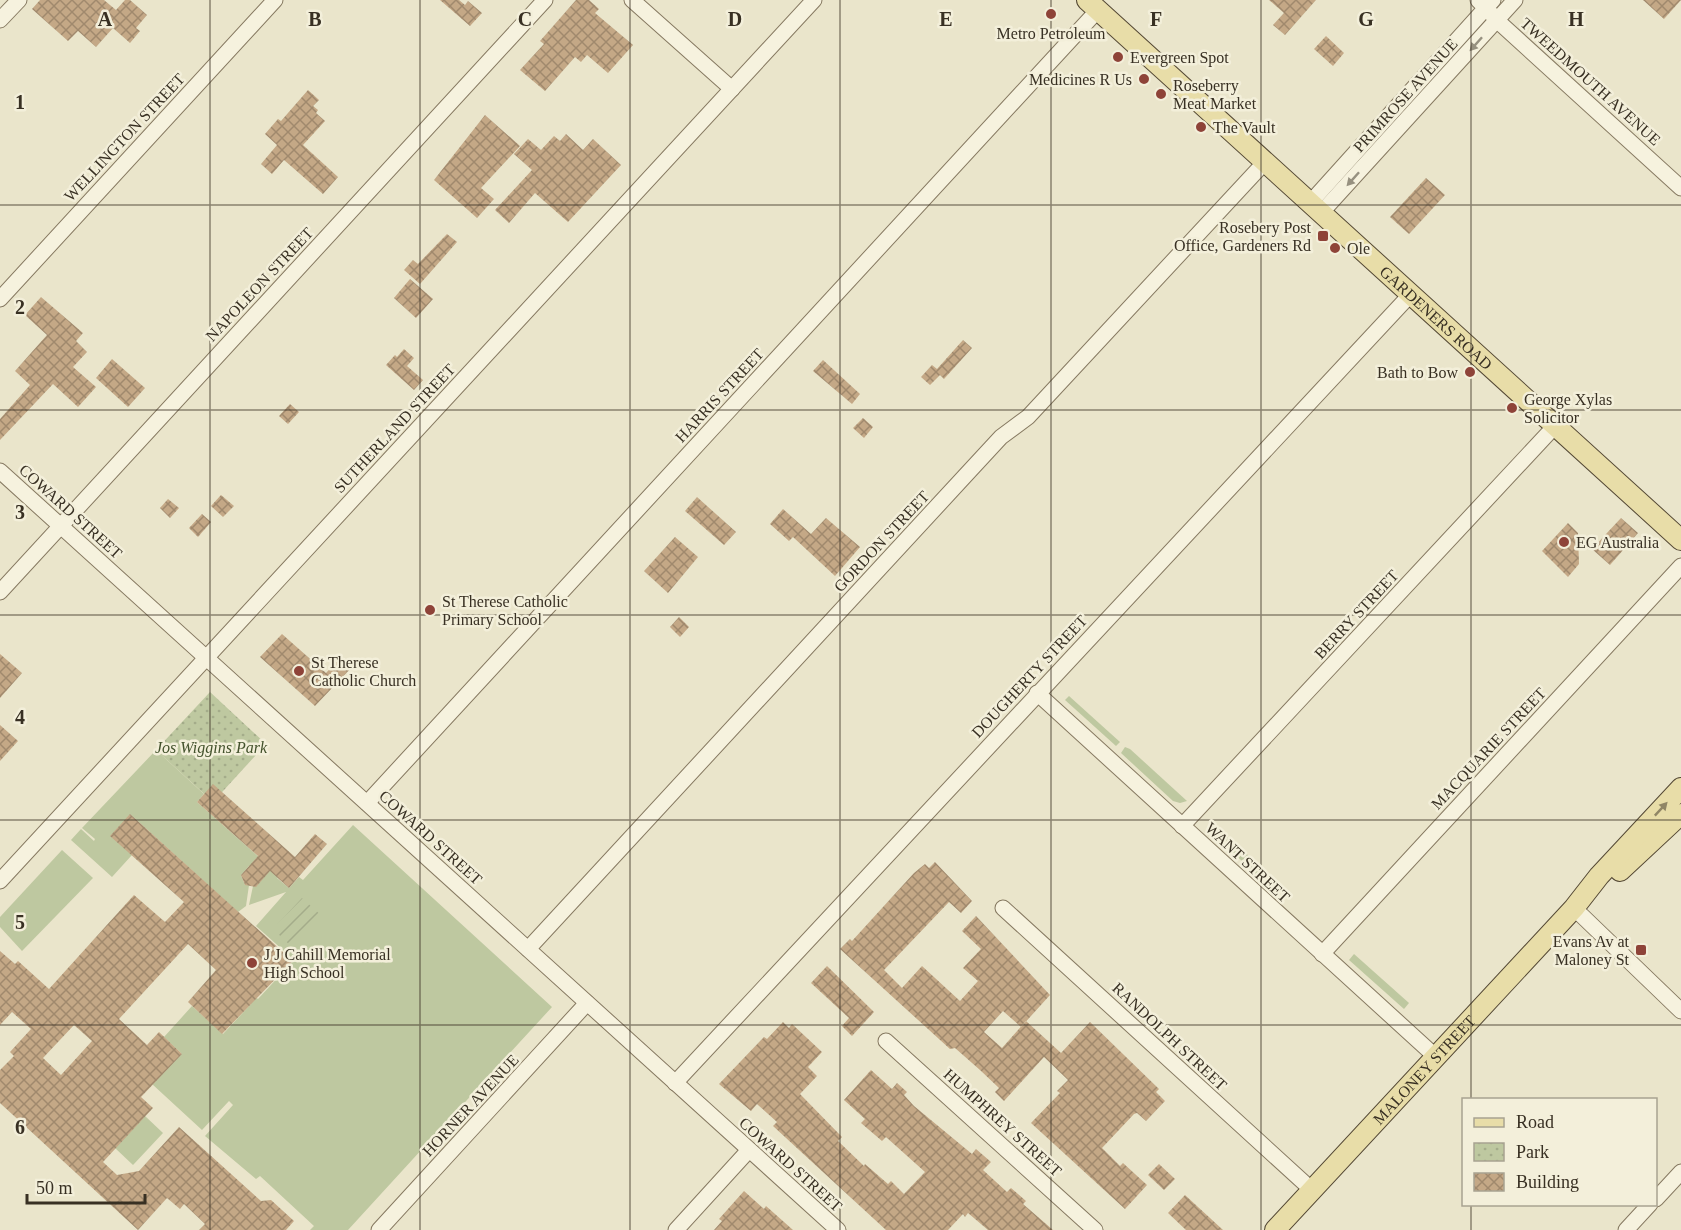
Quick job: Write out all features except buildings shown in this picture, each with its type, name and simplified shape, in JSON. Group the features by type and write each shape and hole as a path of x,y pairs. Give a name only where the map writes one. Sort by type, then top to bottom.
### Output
{"main road":[{"name":"GARDENERS ROAD","path":"1092,5 1681,540"},
{"name":"MALONEY STREET","path":"1275,1230 1574,908 1599,876 1681,788"},
{"name":"MALONEY STREET","path":"1574,908 1607,883 1681,814"}],"street":[{"path":"0,20 19,0"},
{"name":"WELLINGTON STREET","path":"0,299 275,0"},
{"name":"NAPOLEON STREET","path":"0,592 545,0"},
{"path":"632,0 732,89"},
{"name":"PRIMROSE AVENUE","path":"1372,146 1431,94 1515,0"},
{"name":"SUTHERLAND STREET","path":"0,881 732,89 806,3"},
{"name":"PRIMROSE AVENUE","path":"1316,208 1372,146 1418,82 1486,3"},
{"name":"TWEEDMOUTH AVENUE","path":"1486,3 1497,20 1681,188"},
{"name":"HARRIS STREET","path":"367,803 1092,5"},
{"path":"1418,82 1431,94"},
{"name":"GORDON STREET","path":"528,949 971,469 1001,437 1028,417 1265,162"},
{"name":"DOUGHERTY STREET","path":"675,1083 1411,294"},
{"name":"BERRY STREET","path":"1182,826 1555,426"},
{"name":"COWARD STREET","path":"0,471 838,1230"},
{"name":"MACQUARIE STREET","path":"1322,954 1681,567"},
{"name":"WANT STREET","path":"1037,693 1436,1057"},
{"name":"RANDOLPH STREET","path":"1003,908 1312,1190"},
{"path":"1574,908 1681,1011"},
{"name":"HORNER AVENUE","path":"379,1230 587,1003"},
{"name":"HUMPHREY STREET","path":"886,1041 1095,1230"},
{"path":"676,1230 749,1150"},
{"path":"1657,1198 1681,1172"},
{"path":"1626,1230 1648,1206"}],"green space":[{"name":"Jos Wiggins Park","path":"210,692 266,744 213,802 156,750"},
{"path":"1069,696 1120,742 1116,746 1065,700"},
{"path":"1125,747 1187,801 1180,803 1173,801 1121,753"},
{"path":"156,750 204,794 197,802 279,875 277,878 289,888 299,877 303,880 353,825 552,1007 348,1230 310,1230 314,1226 260,1176 256,1179 205,1136 233,1105 229,1101 202,1130 152,1084 182,1054 164,1037 192,1006 223,1034 251,1004 226,970 258,999 294,960 256,926 286,892 249,905 257,867 249,866 241,875 245,885 249,885 246,906 238,912 130,814 132,855 112,877 71,840 81,829 94,841 95,839 82,828"},
{"path":"1216,826 1263,869 1257,875 1211,832"},
{"path":"62,850 93,878 22,951 0,927 0,917"},
{"path":"302,898 323,917 294,949 273,929"},
{"path":"1354,954 1409,1003 1404,1009 1349,960"},
{"path":"145,1116 163,1133 133,1165 115,1148"}],"place":[{"name":"Metro Petroleum","path":"1051,14"},
{"name":"Evergreen Spot","path":"1118,57"},
{"name":"Medicines R Us","path":"1144,79"},
{"name":"Roseberry Meat Market","path":"1161,94"},
{"name":"The Vault","path":"1201,127"},
{"name":"Rosebery Post Office, Gardeners Rd","path":"1323,236"},
{"name":"Ole","path":"1335,248"},
{"name":"Bath to Bow","path":"1470,372"},
{"name":"George Xylas Solicitor","path":"1512,408"},
{"name":"EG Australia","path":"1564,542"},
{"name":"St Therese Catholic Primary School","path":"430,610"},
{"name":"St Therese Catholic Church","path":"299,671"},
{"name":"Evans Av at Maloney St","path":"1641,950"},
{"name":"J J Cahill Memorial High School","path":"252,963"}]}
